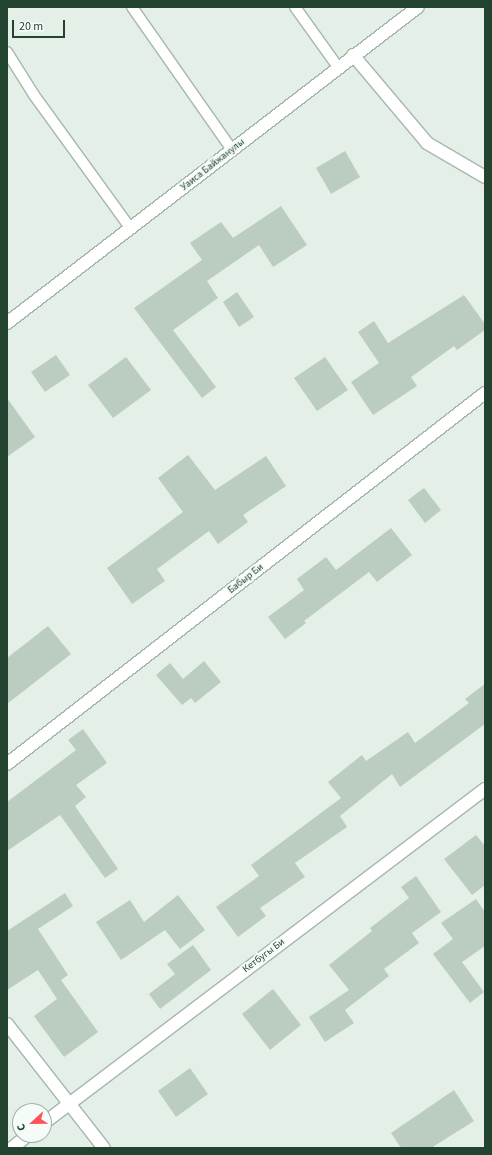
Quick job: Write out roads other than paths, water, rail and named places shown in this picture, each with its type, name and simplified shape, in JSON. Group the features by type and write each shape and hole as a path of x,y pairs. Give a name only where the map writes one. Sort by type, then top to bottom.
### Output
{"street":[{"name":"Уаиса Байжанулы","path":"7,323 131,229 353,55 418,7"},
{"path":"353,55 427,143 485,177"},
{"name":"Бабыр Би","path":"7,764 485,393"},
{"name":"Кетбугы Би","path":"52,1117 485,789"},
{"path":"7,1024 104,1148"}],"lane":[{"path":"132,7 232,150"},
{"path":"295,7 338,67"},
{"path":"7,52 34,96 131,229"}]}
